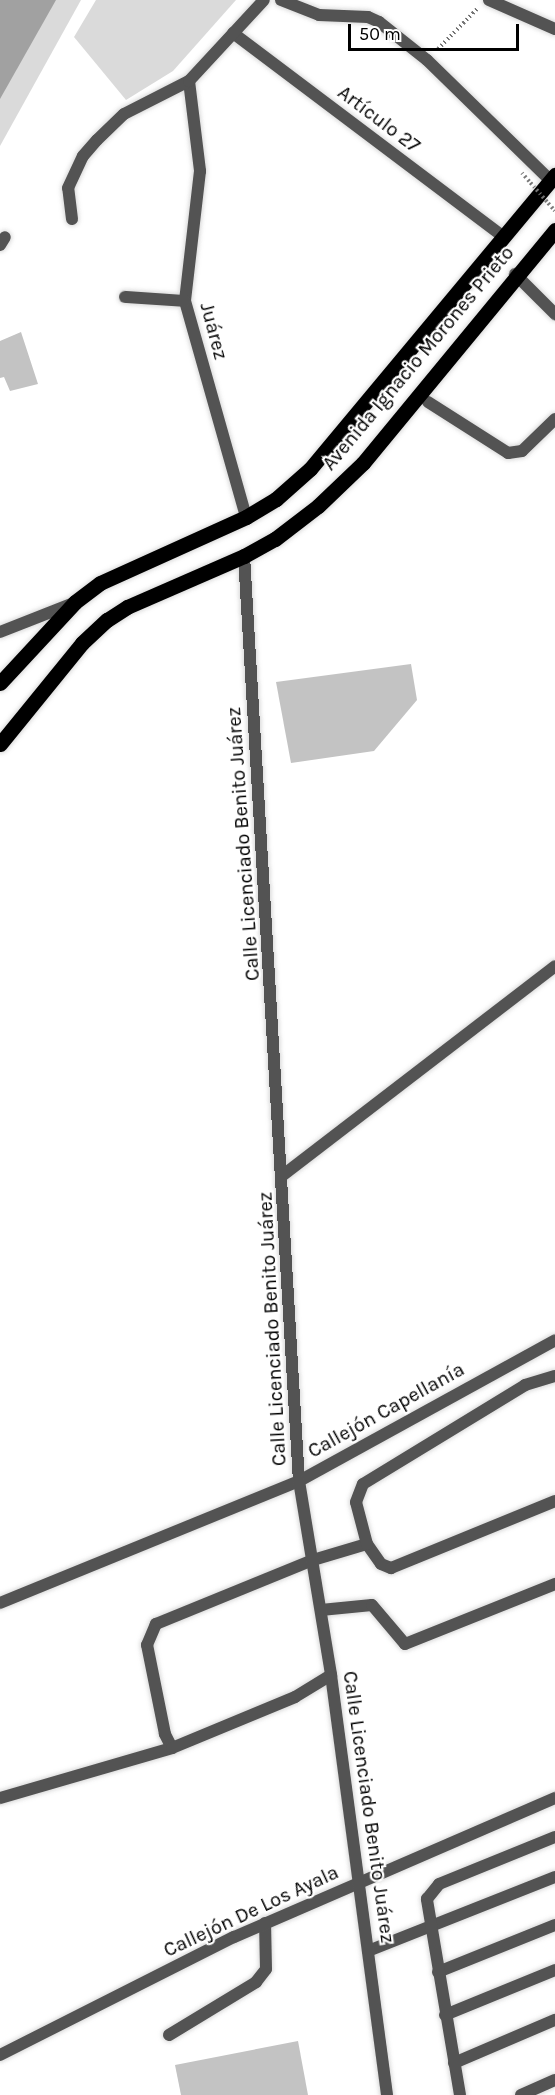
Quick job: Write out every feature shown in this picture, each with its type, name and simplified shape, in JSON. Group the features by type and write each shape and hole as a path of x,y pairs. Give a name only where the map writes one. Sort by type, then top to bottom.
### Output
{"main road":[{"name":"Avenida Ignacio Morones Prieto","path":"0,683 75,602 128,567 246,517 276,499 310,469 552,178"},
{"name":"Avenida Ignacio Morones Prieto","path":"0,744 81,642 107,620 127,607 244,556 275,539 310,512 363,463 515,274 555,230"}],"street":[{"path":"72,219 68,188 83,156 124,114 189,81 264,0"},
{"path":"280,0 333,18 368,17 427,60 552,178"},
{"path":"489,0 555,29"},
{"name":"Artículo 27","path":"233,33 502,236"},
{"name":"Juárez","path":"189,81 200,171 185,301 246,517"},
{"path":"515,274 554,315"},
{"path":"125,297 185,301"},
{"path":"428,402 508,453 522,451 555,419"},
{"name":"Calle Licenciado Benito Juárez","path":"244,556 283,1175 299,1481 331,1675 387,2095"},
{"path":"0,632 75,602"},
{"path":"283,1175 555,966"},
{"name":"Callejón Capellanía","path":"0,1603 299,1481 555,1340"},
{"path":"555,1376 525,1385 363,1484 356,1502 368,1544 381,1564 391,1568 555,1501"},
{"path":"172,1748 165,1734 147,1645 156,1624 313,1560 368,1544"},
{"path":"321,1610 372,1605 405,1644 555,1584"},
{"path":"0,1798 172,1748 295,1697 331,1675"},
{"name":"Callejón De Los Ayala","path":"0,2055 265,1923 555,1798"},
{"path":"460,2095 429,1927 427,1899 434,1888 555,1837"},
{"path":"369,1951 555,1877"},
{"path":"169,2035 256,1982 266,1969 265,1923"},
{"path":"438,1972 555,1925"},
{"path":"445,2014 555,1970"},
{"path":"454,2062 555,2020"},
{"path":"520,2095 555,2080"}],"path":[{"path":"427,60 478,8"},
{"path":"522,173 555,211"}],"shaded area":[{"path":"0,0 81,0 0,146"},
{"path":"0,0 56,0 0,99"},
{"path":"96,0 236,0 173,71 126,100 74,37"}],"building":[{"path":"21,332 38,384 10,391 4,377 0,378 0,341"},
{"path":"411,664 417,700 374,751 291,763 276,682"},
{"path":"298,2041 308,2095 181,2095 175,2065"}]}
